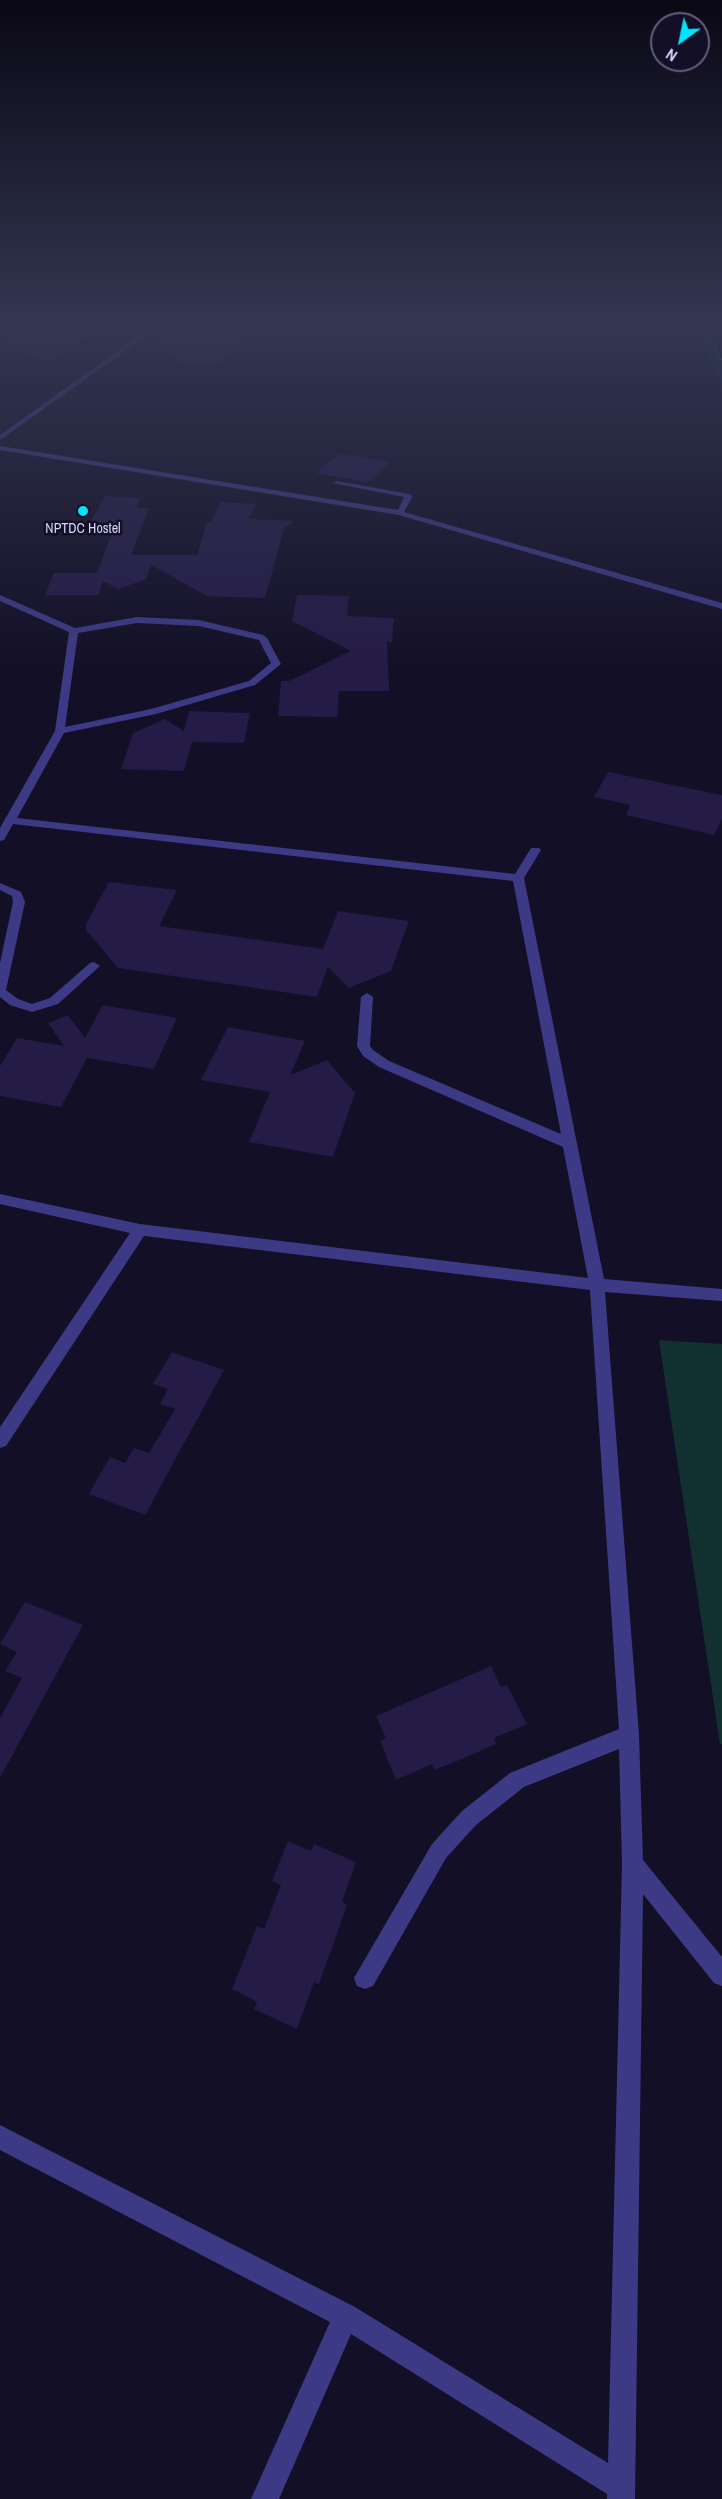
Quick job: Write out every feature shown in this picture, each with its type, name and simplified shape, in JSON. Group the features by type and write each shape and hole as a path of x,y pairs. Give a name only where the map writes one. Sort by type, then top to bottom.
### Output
{"street":[{"path":"0,448 400,513 722,606"},
{"path":"337,483 409,496 400,513"},
{"path":"0,598 74,631 137,620 199,623 263,638 276,664 252,683 153,712 60,731"},
{"path":"0,838 60,731 74,631"},
{"path":"10,820 518,878"},
{"path":"535,850 518,878 597,1284 629,1735 633,1863 622,2493"},
{"path":"0,886 17,894 19,902 0,991 14,1002 33,1008 54,1001 94,966"},
{"path":"367,997 363,1046 368,1053 384,1064 568,1143"},
{"path":"0,1199 140,1230 597,1284 722,1295"},
{"path":"0,1441 140,1230"},
{"path":"365,1978 439,1851 469,1818 517,1780 629,1735"},
{"path":"633,1863 722,1975"},
{"path":"0,2137 346,2316 622,2493"},
{"path":"265,2499 346,2316"}],"green space":[{"path":"659,1340 722,1344 722,1744 720,1744"}],"building":[{"path":"340,454 391,462 368,482 316,473"},
{"path":"105,496 141,498 136,508 149,508 131,555 197,555 207,522 211,522 221,502 256,504 249,519 294,521 284,529 265,598 207,596 151,565 146,579 119,589 103,581 98,595 45,595 54,573 97,573 116,522 91,522"},
{"path":"297,595 349,596 347,616 394,618 392,642 387,642 389,691 339,691 337,717 278,716 281,681 289,681 351,651 292,621"},
{"path":"189,711 250,713 244,743 192,742 184,771 121,769 133,733 165,719 184,731"},
{"path":"608,772 722,795 722,819 714,835 626,815 630,805 594,797"},
{"path":"109,882 177,890 159,926 323,949 338,911 409,921 391,971 349,988 328,967 317,997 118,968 86,930 86,924"},
{"path":"103,1005 177,1018 154,1069 87,1058 61,1107 0,1096 0,1066 17,1038 64,1046 48,1023 68,1015 85,1038"},
{"path":"228,1027 305,1041 290,1075 327,1060 355,1093 333,1157 249,1142 270,1092 201,1080"},
{"path":"172,1352 224,1370 145,1515 89,1494 110,1457 125,1463 134,1448 149,1453 175,1409 160,1404 168,1389 153,1384"},
{"path":"25,1602 83,1625 0,1778 0,1718 22,1678 5,1671 17,1652 0,1644"},
{"path":"491,1666 501,1687 507,1685 527,1724 494,1738 496,1744 462,1759 434,1770 432,1764 396,1780 380,1741 386,1738 376,1716"},
{"path":"288,1841 311,1851 314,1844 356,1862 342,1902 347,1905 332,1948 319,1984 314,1982 297,2029 254,2009 257,2002 232,1989 257,1926 264,1929 281,1885 272,1881"}],"place":[{"name":"NPTDC Hostel","path":"83,511"}]}
